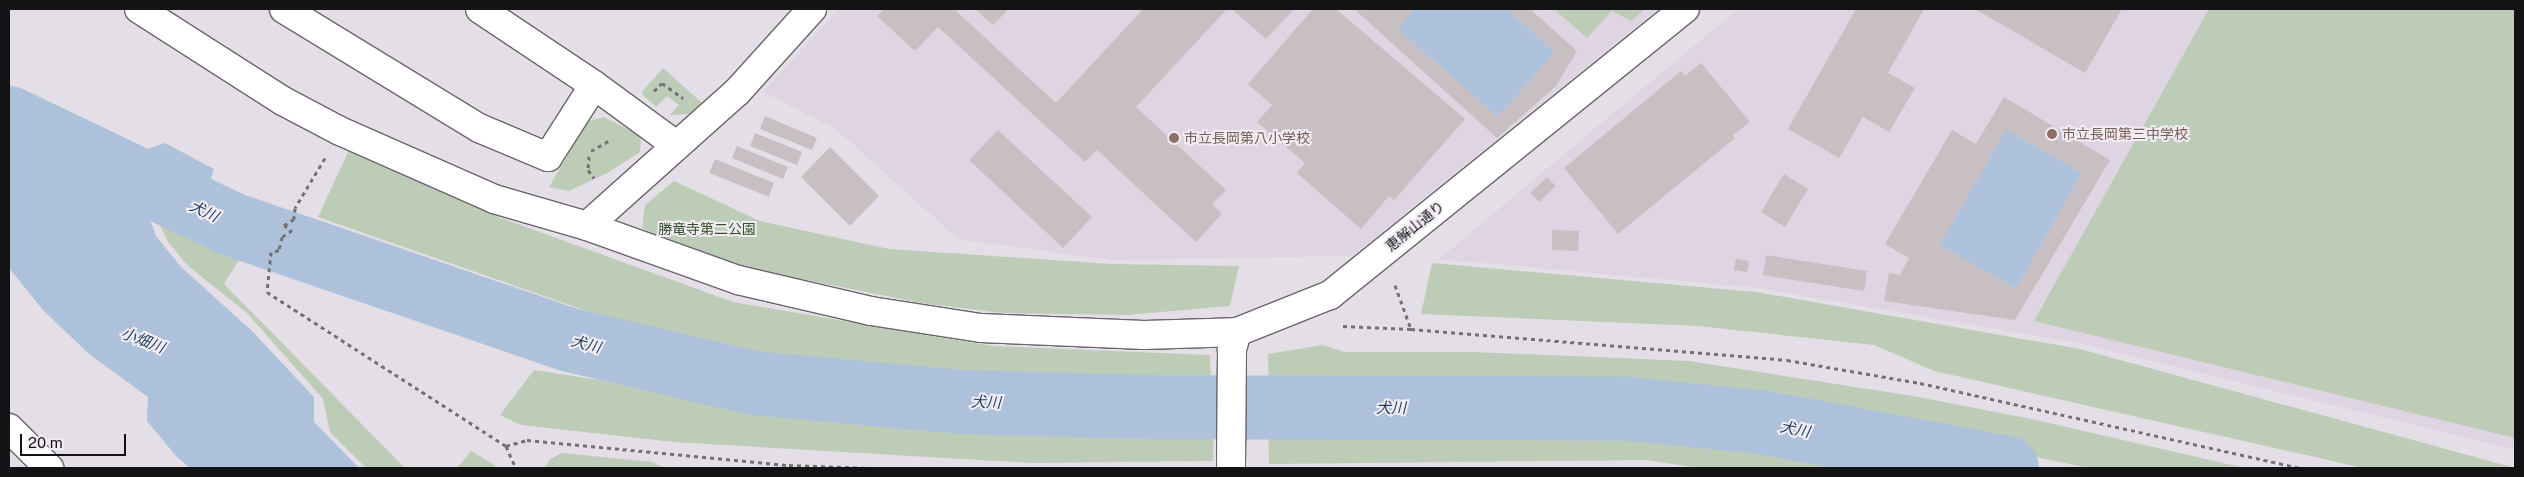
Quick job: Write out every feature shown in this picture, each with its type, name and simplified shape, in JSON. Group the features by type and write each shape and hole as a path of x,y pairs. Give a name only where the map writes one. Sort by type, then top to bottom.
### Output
{"street":[{"path":"140,9 283,101 340,131 494,199 587,226 738,280 871,311 981,328 1144,334 1234,341 1232,462"},
{"path":"284,9 478,128 548,157 594,85"},
{"path":"480,9 594,85 676,145"},
{"path":"587,226 737,92 812,9"},
{"name":"恵解山通り","path":"1234,341 1330,295 1685,9"},
{"path":"9,428 49,468"}],"path":[{"path":"340,131 295,208 294,219 284,224 292,230 282,237 280,250 271,252 267,292 506,446 516,468"},
{"path":"588,170 589,153"},
{"path":"1397,291 1411,329"},
{"path":"1335,326 1411,329 1786,360 1920,383 2300,468"},
{"path":"506,446 526,440 789,465 870,468"}],"shaded area":[{"name":"市立長岡第八小学校","path":"839,9 1658,9 1352,256 1111,260 958,239 837,130 763,92"},
{"name":"市立長岡第三中学校","path":"1738,9 2515,9 2515,450 2083,344 1758,288 1439,259"}],"green space":[{"path":"1554,9 1645,9 1631,21 1612,11 1587,38"},
{"path":"2209,9 2515,9 2515,438 2034,321"},
{"path":"663,68 702,103 692,114 670,115 679,105 667,96 656,107 641,93"},
{"path":"604,117 641,136 640,152 607,173 569,191 549,187 588,121"},
{"path":"349,150 501,218 733,302 992,346 1210,355 1211,394 1075,390 807,360 667,339 318,217"},
{"name":"勝竜寺第二公園","path":"674,181 760,221 889,249 1112,264 1239,266 1230,306 1127,315 1003,313 921,303 698,258 642,228 645,205"},
{"path":"151,206 181,226 242,255 224,284 405,468 366,468 330,432 323,399 247,313 188,266 168,242"},
{"path":"1432,263 1756,292 2080,349 2515,468 2363,468 1934,371 1874,345 1698,326 1421,314"},
{"path":"1323,345 1345,352 1474,352 1689,361 1913,396 2036,420 2245,468 2089,468 1830,415 1670,394 1505,389 1349,390 1269,397 1268,354"},
{"path":"534,370 755,404 1011,420 1214,424 1213,461 1032,463 674,442 521,425 500,415"},
{"path":"1268,423 1653,423 1937,468 1700,468 1646,460 1269,464"},
{"path":"471,451 493,464 497,468 457,468"},
{"path":"562,453 652,462 665,468 545,468 550,459"}],"water":[{"path":"1414,9 1507,9 1555,52 1498,117 1397,29"},
{"name":"小畑川","path":"9,88 89,143 130,155 165,143 214,169 196,226 144,203 156,236 181,267 252,331 314,397 314,422 359,468 190,468 176,456 147,421 148,397 89,354 43,310 9,268"},
{"path":"2006,129 2082,173 2016,289 1939,245"}],"building":[{"path":"884,9 954,9 1056,103 1143,9 1227,9 1136,107 1226,190 1212,204 1222,214 1196,242 1097,150 1085,162 938,27 915,51 877,16"},
{"path":"975,9 1005,9 1007,11 993,25"},
{"path":"1232,9 1294,9 1266,39"},
{"path":"1313,9 1336,9 1465,119 1394,200 1389,196 1361,229 1297,173 1305,163 1257,122 1272,105 1248,84"},
{"path":"1354,9 1414,9 1397,29 1498,117 1555,52 1507,9 1530,9 1577,51 1556,86 1497,138"},
{"path":"1856,9 1924,9 1888,73 1915,88 1889,132 1863,117 1839,158 1788,129"},
{"path":"1975,9 2122,9 2085,73"},
{"path":"1701,63 1750,122 1733,135 1735,138 1618,234 1564,168 1681,71 1685,76"},
{"path":"2004,97 2110,160 2015,320 1884,301 1889,273 1900,275 1909,258 1885,244 1952,130 1976,144","holes":["2006,129 2082,173 2016,289 1939,245"]},
{"path":"765,116 817,138 812,150 760,129"},
{"path":"998,130 1092,217 1063,248 969,160"},
{"path":"755,133 802,152 797,165 750,146"},
{"path":"737,146 788,167 783,179 732,158"},
{"path":"830,147 879,196 850,226 801,177"},
{"path":"715,159 774,183 769,197 709,173"},
{"path":"1784,174 1808,189 1785,227 1761,212"},
{"path":"1547,177 1556,186 1539,202 1530,193"},
{"path":"1552,230 1579,231 1578,251 1552,250"},
{"path":"1766,255 1867,271 1864,291 1763,275"},
{"path":"1736,259 1749,261 1747,272 1734,270"}],"waterway":[{"name":"犬川","path":"9,118 231,224 566,339 753,383 960,402 1140,407 1630,409 1760,422 2007,468"}],"place":[{"name":"市立長岡第三中学校","path":"2052,134"},
{"name":"市立長岡第八小学校","path":"1174,138"}]}
